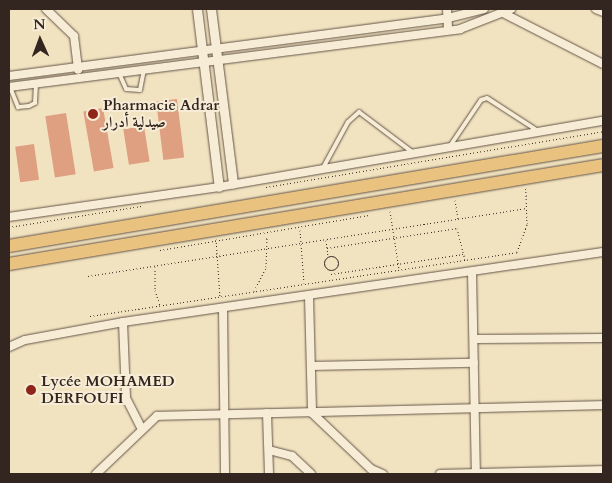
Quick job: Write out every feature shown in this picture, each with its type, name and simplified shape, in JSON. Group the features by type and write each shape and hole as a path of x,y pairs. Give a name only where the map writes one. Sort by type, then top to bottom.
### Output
{"highway":[{"path":"9,246 603,146"},
{"path":"9,264 215,232 603,165"}],"street":[{"path":"46,9 74,36 79,78"},
{"path":"197,9 219,187"},
{"path":"211,9 233,184"},
{"path":"446,9 448,30"},
{"path":"9,76 448,18 459,12 484,9"},
{"path":"9,87 460,29 511,9"},
{"path":"596,9 603,12"},
{"path":"459,12 460,29"},
{"path":"503,12 603,64"},
{"path":"9,217 219,187 603,121"},
{"path":"9,347 25,340 123,322 221,310 603,252"},
{"path":"472,272 476,474"},
{"path":"309,296 312,413 368,472 383,474"},
{"path":"221,310 225,474"},
{"path":"123,322 126,398 140,427"},
{"path":"474,339 603,338"},
{"path":"311,366 474,363"},
{"path":"96,474 140,427 157,416 603,405"},
{"path":"267,413 270,474"},
{"path":"269,450 292,456 311,474"},
{"path":"440,474 603,470"}],"lane":[{"path":"119,73 126,89 140,90 144,70"},
{"path":"9,87 18,107 29,106 35,104 36,84"},
{"path":"448,148 481,100 488,98 539,132"},
{"path":"322,170 348,122 359,112 416,154"}],"path":[{"path":"90,316 519,252 528,208 526,188"},
{"path":"88,276 528,208"},
{"path":"390,211 400,269"},
{"path":"327,248 458,228 465,260"},
{"path":"300,229 304,284"},
{"path":"215,232 219,256 221,310"},
{"path":"254,292 266,267 269,248 267,234"},
{"path":"326,240 328,257"},
{"path":"331,274 464,254"},
{"path":"337,257 338,267 331,270 324,268 323,259 337,257"},
{"path":"155,266 155,290 160,305"},
{"path":"331,270 332,280"}],"building":[{"path":"177,99 184,158 163,160 156,102"},
{"path":"103,108 114,168 94,172 83,111"},
{"path":"66,113 76,174 55,178 45,116"},
{"path":"144,126 150,162 129,165 123,129"},
{"path":"34,144 39,180 20,182 15,147"}],"place":[{"name":"Pharmacie Adrar صيدلية أدرار","path":"93,114"},
{"name":"Lycée MOHAMED DERFOUFI","path":"31,390"}]}
